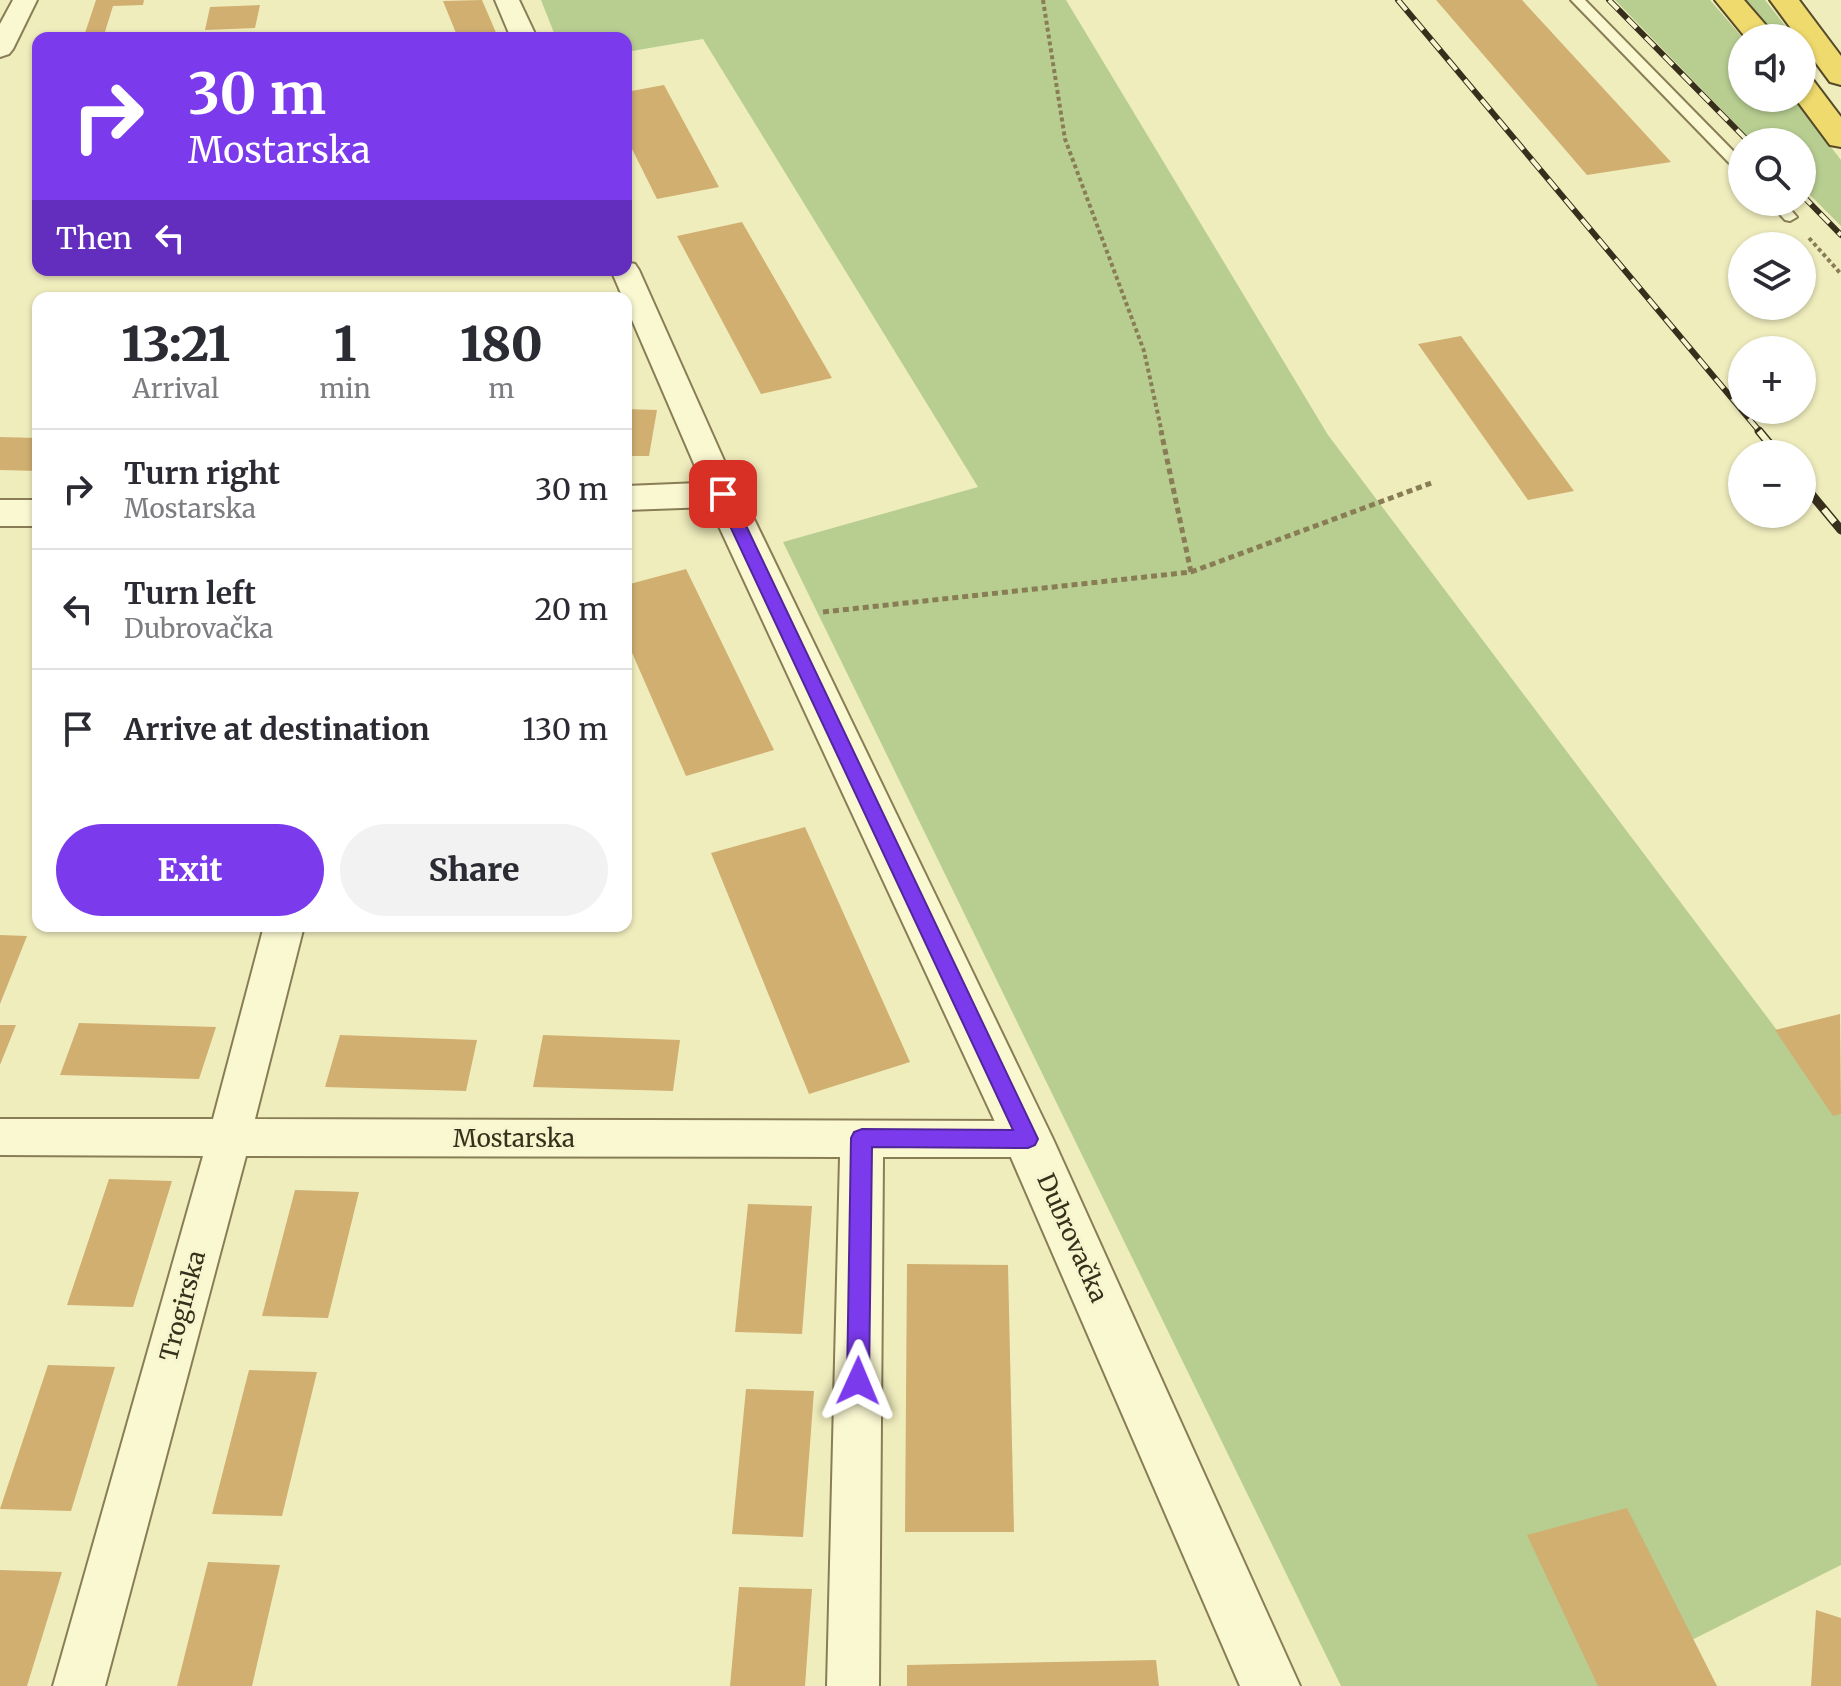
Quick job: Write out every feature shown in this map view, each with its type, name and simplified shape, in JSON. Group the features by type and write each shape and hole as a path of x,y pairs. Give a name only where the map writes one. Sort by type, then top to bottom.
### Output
{"highway":[{"path":"1729,0 1750,24"},
{"path":"1784,0 1841,76"},
{"path":"1816,105 1841,138"}],"street":[{"path":"0,49 25,0"},
{"path":"507,0 521,32"},
{"name":"Dubrovačka","path":"628,276 723,494 1028,1139 1270,1686"},
{"path":"632,498 723,494"},
{"path":"0,513 32,513"},
{"name":"Trogirska","path":"79,1686 282,932"},
{"name":"Mostarska","path":"0,1137 1028,1139"},
{"path":"853,1686 862,1138"}],"lane":[{"path":"1578,0 1728,154"}],"path":[{"path":"1043,0 1065,139 1144,351 1191,572"},
{"path":"1790,217 1841,274"},
{"path":"781,617 1191,572 1434,482"}],"green space":[{"path":"541,0 1066,0 1328,435 1841,1115 1841,1565 1600,1686 1341,1686 783,542 978,487 703,39 632,51 632,32 554,32"},
{"path":"1615,0 1710,0 1731,24 1728,24 1728,112 1804,112 1841,160 1841,226 1816,201 1816,128 1739,128"},
{"path":"1745,0 1765,0 1784,24 1766,24"}],"building":[{"path":"96,0 144,0 143,5 113,6 105,32 85,32"},
{"path":"482,0 496,32 456,32 443,1"},
{"path":"1436,0 1522,0 1671,162 1587,175"},
{"path":"260,5 255,28 205,30 210,7"},
{"path":"664,85 719,187 657,199 632,149 632,91"},
{"path":"742,222 832,378 761,394 677,236"},
{"path":"1461,336 1574,491 1528,500 1418,344"},
{"path":"632,409 657,410 649,456 632,456"},
{"path":"0,437 32,438 32,471 0,470"},
{"path":"686,569 774,750 686,776 632,653 632,583"},
{"path":"805,827 910,1062 809,1094 711,853"},
{"path":"0,935 27,936 0,1004"},
{"path":"1840,1014 1841,1114 1833,1116 1775,1030"},
{"path":"79,1023 216,1027 199,1079 60,1075"},
{"path":"0,1025 16,1025 0,1065"},
{"path":"340,1035 477,1040 466,1091 325,1087"},
{"path":"543,1035 680,1040 673,1091 533,1087"},
{"path":"109,1179 172,1181 133,1307 67,1305"},
{"path":"295,1190 359,1192 328,1318 262,1316"},
{"path":"748,1204 812,1206 802,1334 735,1332"},
{"path":"907,1264 1008,1265 1014,1532 905,1532"},
{"path":"48,1365 115,1367 71,1511 0,1509"},
{"path":"249,1370 317,1372 282,1516 212,1514"},
{"path":"746,1389 814,1391 803,1537 732,1534"},
{"path":"1627,1508 1717,1686 1598,1686 1527,1535"},
{"path":"208,1562 280,1565 252,1686 177,1686"},
{"path":"0,1570 62,1572 27,1686 0,1686"},
{"path":"739,1587 812,1589 805,1686 730,1686"},
{"path":"1816,1610 1841,1618 1841,1686 1811,1686"},
{"path":"1156,1660 1159,1686 907,1686 907,1665"}],"railway":[{"path":"1398,0 1761,433"},
{"path":"1609,0 1735,128"},
{"path":"1816,209 1841,235"},
{"path":"1759,431 1766,440"},
{"path":"1816,500 1841,530"}],"route":[{"path":"723,494 1028,1139 862,1138 858,1381"}]}
